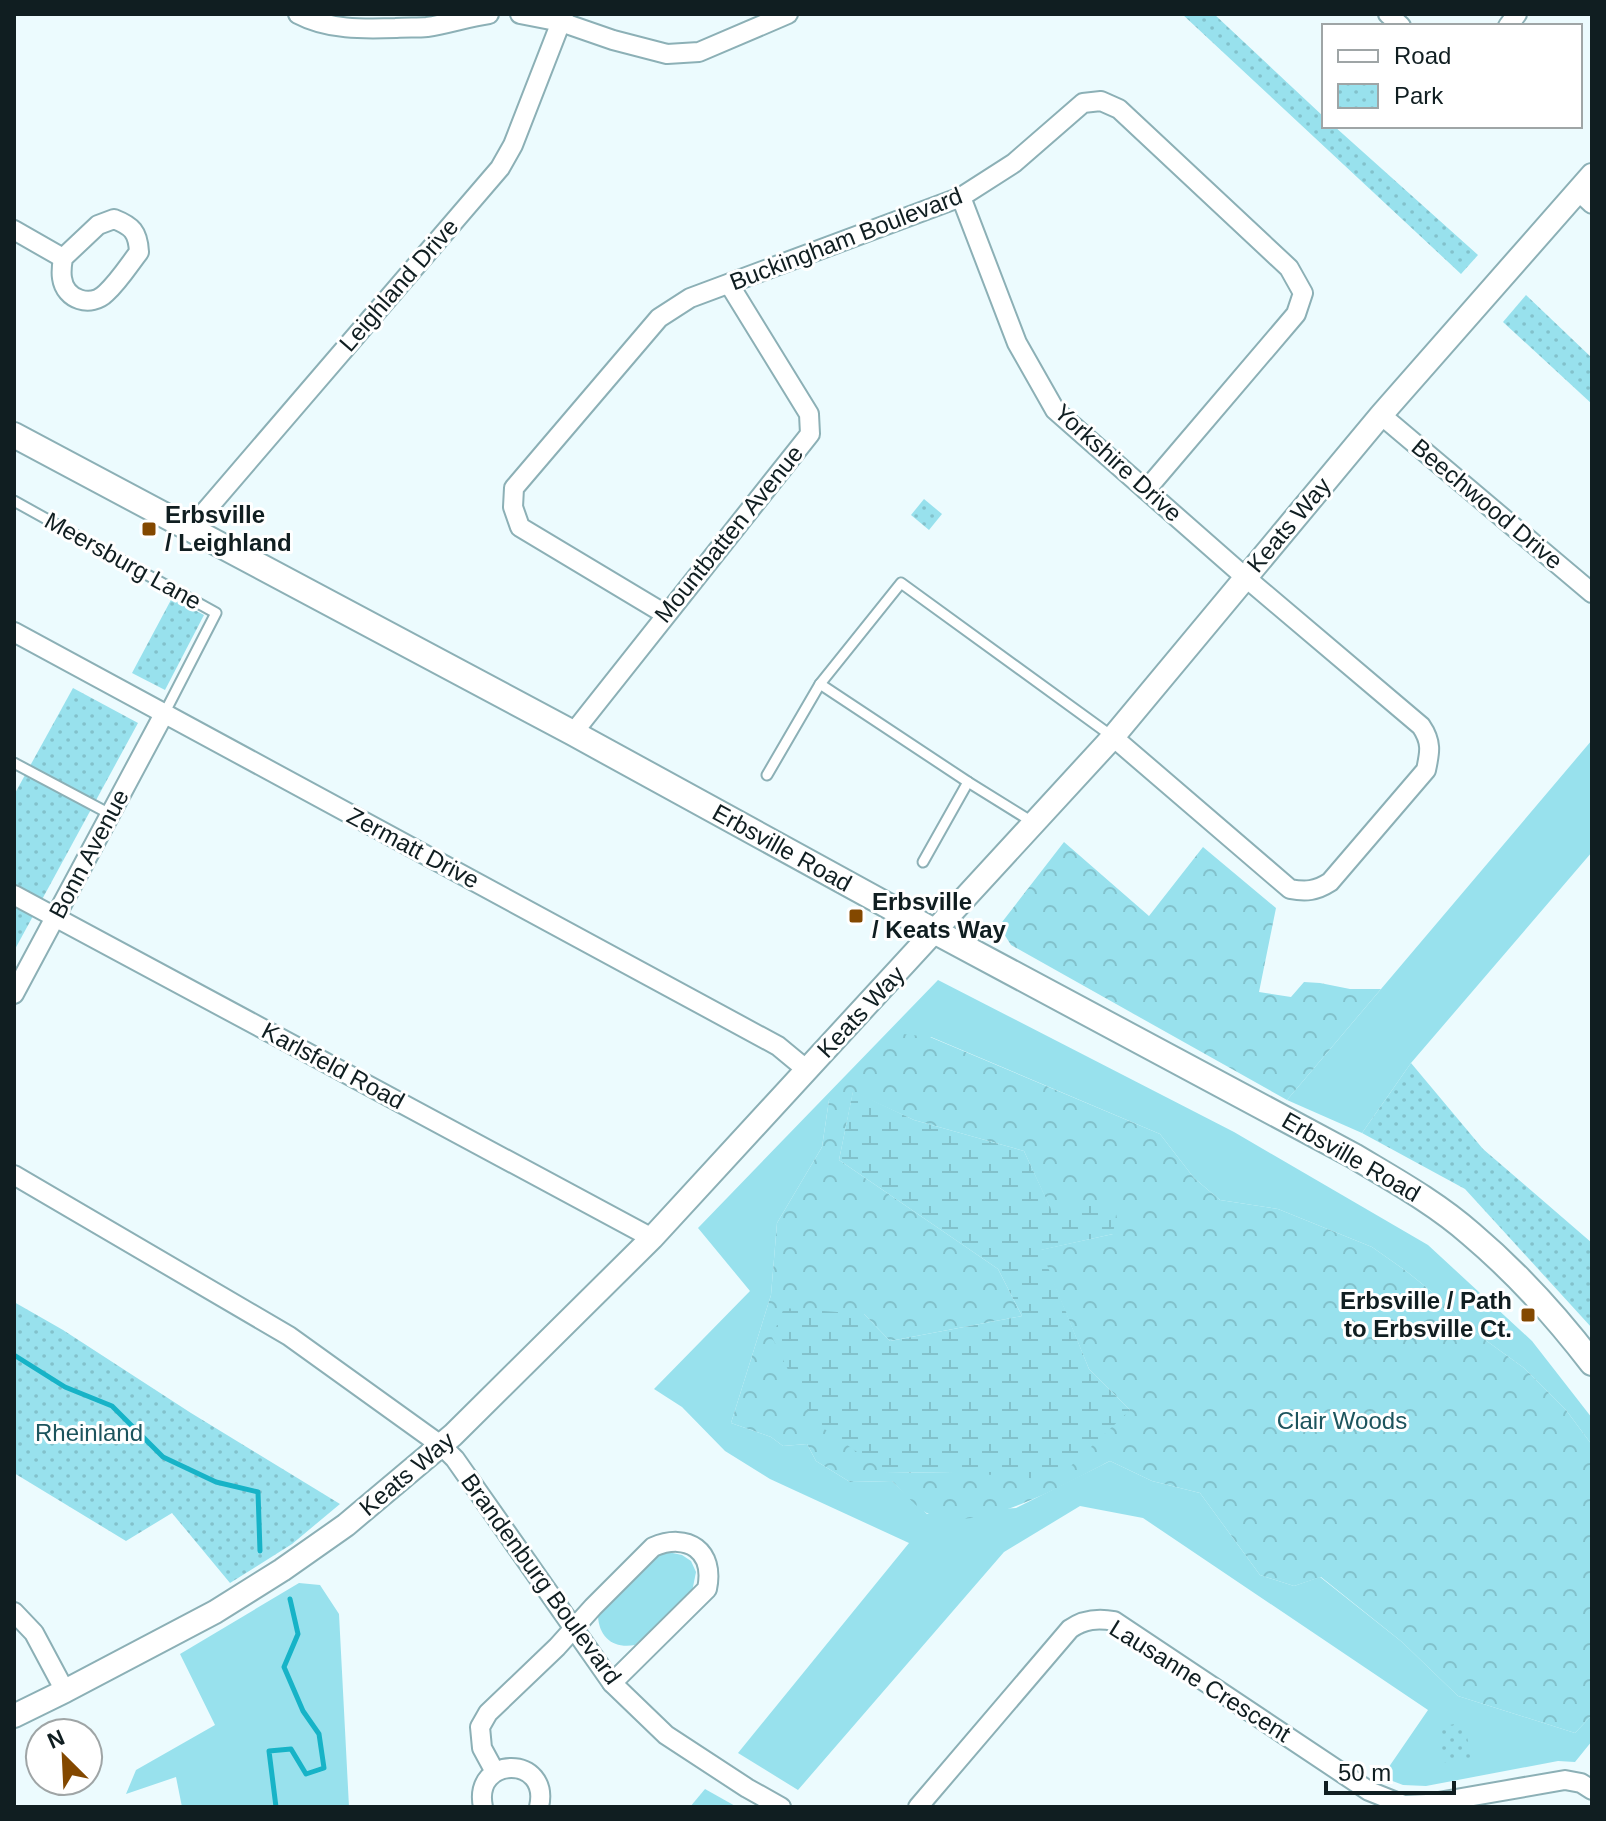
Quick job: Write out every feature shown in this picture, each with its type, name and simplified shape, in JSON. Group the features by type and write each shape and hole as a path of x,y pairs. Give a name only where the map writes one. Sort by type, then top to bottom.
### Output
{"main road":[{"name":"Erbsville Road","path":"14,435 573,733 1341,1149 1422,1197 1470,1233 1526,1285 1592,1363"}],"street":[{"path":"298,14 309,20 340,27 370,29 427,27 489,14"},
{"path":"520,14 563,18 613,40 667,54 699,52 788,14"},
{"name":"Leighland Drive","path":"190,529 500,168 513,145 563,18"},
{"name":"Buckingham Boulevard","path":"665,614 520,527 513,507 514,488 659,318 690,298 961,197 1014,163 1083,103 1101,101 1119,109 1289,268 1303,293 1296,314 1146,490"},
{"name":"Keats Way","path":"14,1716 215,1612 282,1570 346,1525 442,1446 652,1238 1113,737 1381,415 1587,190"},
{"name":"Yorkshire Drive","path":"961,197 1017,343 1055,410 1421,726 1428,736 1430,753 1426,770 1330,882 1319,889 1304,892 1290,889 1113,737"},
{"path":"114,219 127,224 139,238 139,252 105,295 92,301 79,300 67,292 61,278 63,258 98,225 114,219"},
{"path":"14,230 63,258"},
{"name":"Mountbatten Avenue","path":"573,733 810,434 809,414 729,284"},
{"name":"Beechwood Drive","path":"1381,415 1592,593"},
{"name":"Zermatt Drive","path":"14,632 778,1046 807,1070"},
{"name":"Bonn Avenue","path":"14,994 164,714"},
{"name":"Karlsfeld Road","path":"14,895 652,1238"},
{"name":"Brandenburg Boulevard","path":"14,1175 289,1336 442,1446 455,1459 612,1683 666,1735 781,1807"},
{"path":"495,1772 482,1748 480,1727 488,1713 653,1547 666,1542 685,1542 694,1547 708,1569 707,1589 612,1683"},
{"path":"14,1612 34,1633 65,1691"},
{"name":"Lausanne Crescent","path":"918,1807 1070,1629 1078,1623 1101,1619 1114,1621 1369,1791 1404,1805 1427,1804 1565,1780 1581,1783 1592,1790"},
{"path":"483,1807 482,1795 488,1778 495,1772 515,1767 534,1776 542,1795 539,1807"}],"lane":[{"name":"Meersburg Lane","path":"14,501 216,613 164,714"},
{"path":"767,775 820,684 901,583 1113,737"},
{"path":"820,684 1034,823"},
{"path":"14,763 110,814"},
{"path":"923,862 968,782"}],"green space":[{"path":"1182,14 1214,14 1322,115 1322,128 1336,128 1478,255 1461,274"},
{"path":"1526,295 1592,358 1592,404 1503,322"},
{"path":"924,499 942,514 929,530 911,515"},
{"path":"172,598 204,615 165,690 132,673"},
{"path":"73,688 138,723 14,951 14,795"},
{"path":"1592,740 1592,852 1411,1063 1362,1133 1287,1100"},
{"path":"1064,842 1149,916 1203,847 1276,908 1259,992 1291,997 1304,982 1350,989 1381,989 1287,1100 1011,945 999,926"},
{"path":"938,980 1234,1132 1428,1245 1532,1341 1592,1418 1592,1445 1566,1410 1524,1368 1466,1326 1451,1307 1372,1247 1278,1209 1220,1200 1194,1178 1160,1134 931,1037 829,1100 822,1147 777,1223 771,1295 731,1423 771,1437 783,1446 807,1444 816,1461 850,1482 892,1481 927,1514 1016,1508 1110,1461 1152,1481 1200,1493 1260,1575 1294,1586 1320,1577 1402,1642 1458,1696 1575,1733 1592,1715 1592,1741 1575,1762 1558,1761 1426,1786 1403,1785 1382,1777 1428,1710 1143,1518 1080,1506 1004,1552 798,1790 738,1753 909,1543 770,1479 725,1451 682,1407 654,1389 750,1291 698,1228"},
{"name":"Clair Woods","path":"894,1033 930,1037 1160,1134 1194,1178 1220,1200 1278,1209 1372,1247 1451,1307 1466,1326 1524,1368 1566,1410 1592,1445 1592,1715 1575,1733 1458,1696 1402,1642 1321,1577 1294,1586 1260,1575 1200,1493 1152,1481 1110,1461 997,1513 950,1519 925,1512 892,1481 850,1482 816,1461 807,1444 783,1446 771,1437 731,1423 771,1295 777,1223 822,1147 829,1100","holes":["853,1092 914,1120 1024,1151 1051,1210 1113,1234 1040,1250 1089,1369 1130,1410 953,1472 887,1473 864,1314 890,1341 1022,1316 998,1269 839,1160"]},
{"path":"1411,1063 1483,1149 1592,1243 1592,1328 1465,1189 1362,1133"},
{"path":"853,1091 914,1120 1024,1151 1051,1209 1118,1202 1113,1234 1041,1250 1089,1369 1130,1410 1056,1480 953,1472 887,1473 813,1421 772,1337 784,1308 864,1314 890,1341 1022,1316 998,1269 839,1160"},
{"name":"Rheinland","path":"14,1302 340,1504 292,1544 230,1583 172,1513 126,1541 14,1473"},
{"path":"668,1552 691,1561 696,1572 692,1592 635,1645 620,1645 609,1640 601,1630 598,1616 656,1556"},
{"path":"299,1583 320,1585 339,1614 349,1807 182,1807 176,1777 126,1794 136,1770 215,1725 180,1654"},
{"path":"1464,1722 1472,1760 1445,1763 1437,1734 1445,1726"},
{"path":"705,1789 737,1807 690,1807"}],"waterway":[{"path":"14,1355 65,1387 112,1406 163,1457 216,1482 258,1492 260,1551"},
{"path":"276,1807 269,1751 291,1749 306,1774 324,1768 319,1734 303,1711 284,1667 298,1634 290,1599"}],"place":[{"name":"Erbsville / Leighland","path":"149,529"},
{"name":"Erbsville / Keats Way","path":"856,916"},
{"name":"Erbsville / Path to Erbsville Ct.","path":"1528,1315"}]}
